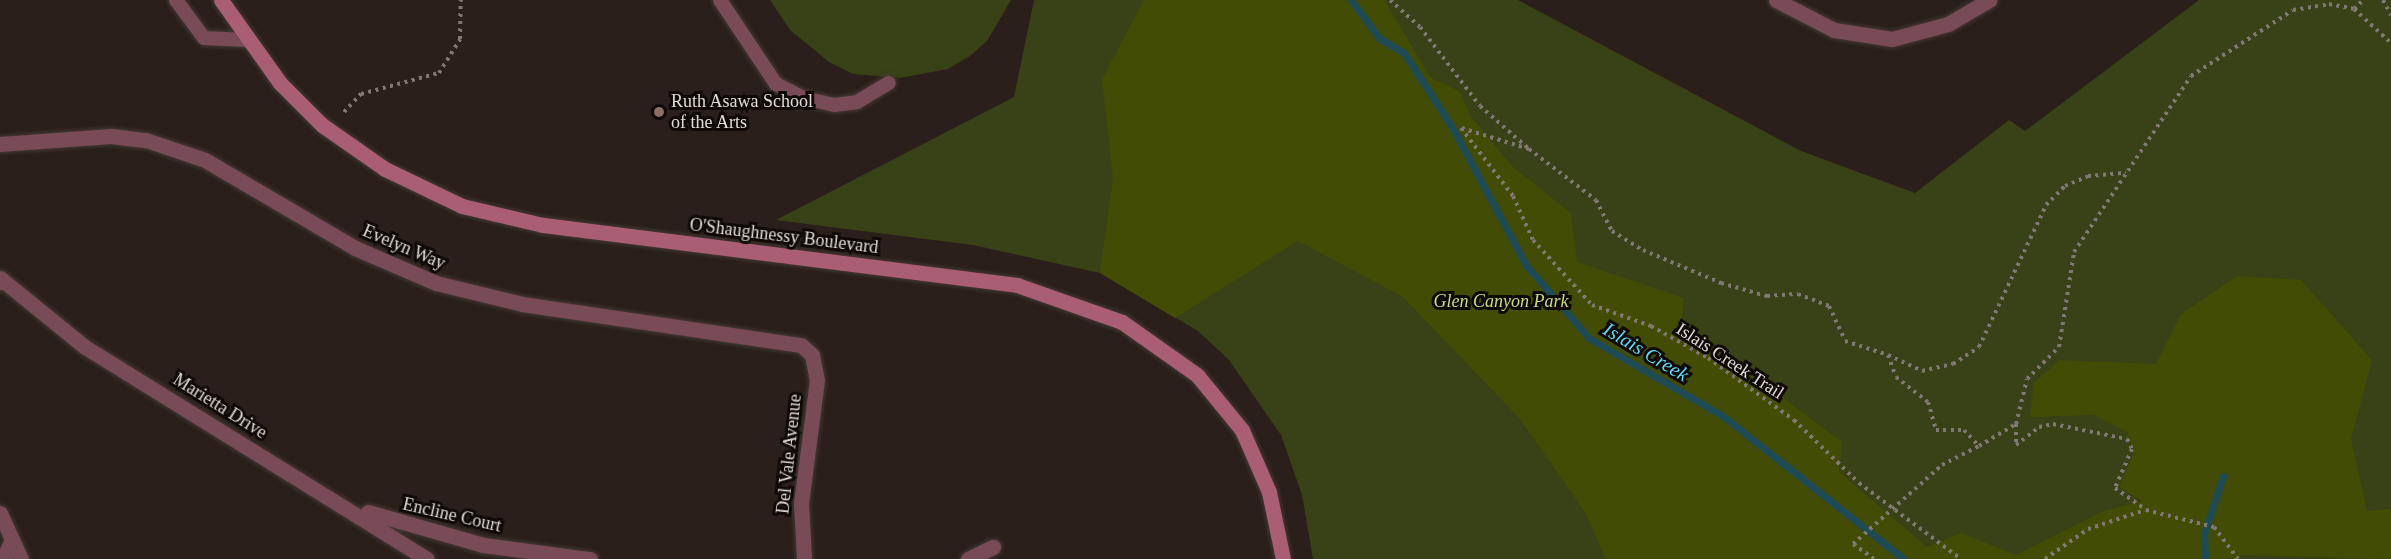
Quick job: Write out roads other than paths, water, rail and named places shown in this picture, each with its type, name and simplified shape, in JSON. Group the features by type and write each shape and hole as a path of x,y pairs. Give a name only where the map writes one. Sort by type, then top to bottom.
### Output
{"main road":[{"name":"O'Shaughnessy Boulevard","path":"221,0 247,40 301,105 342,142 385,170 462,206 543,225 1017,285 1102,312 1180,360 1229,411 1262,469 1283,559"}],"street":[{"path":"1776,0 1834,30 1892,39 1948,24 1989,0"},
{"name":"Evelyn Way","path":"0,144 111,136 156,143 205,160 355,248 436,283 522,304 789,341 812,354"},
{"name":"Marietta Drive","path":"1,281 85,346 427,559"},
{"name":"Del Vale Avenue","path":"804,559 801,503 817,380 812,354"},
{"name":"Encline Court","path":"312,486 439,536 590,559"},
{"path":"0,513 11,542 21,559"},
{"path":"3,559 11,542"},
{"path":"968,559 993,547"}],"lane":[{"path":"176,0 204,38 247,40"},
{"path":"720,0 757,61 776,84 794,93 834,105 880,93 890,83"}],"waterway":[{"name":"Islais Creek","path":"1351,0 1379,38 1404,53 1452,127 1526,265 1589,338 1723,416 1904,559"},
{"path":"2205,559 2204,534 2223,476"}],"place":[{"name":"Ruth Asawa School of the Arts","path":"659,112"}],"park label":[{"name":"Glen Canyon Park","path":"1501,301"}]}
